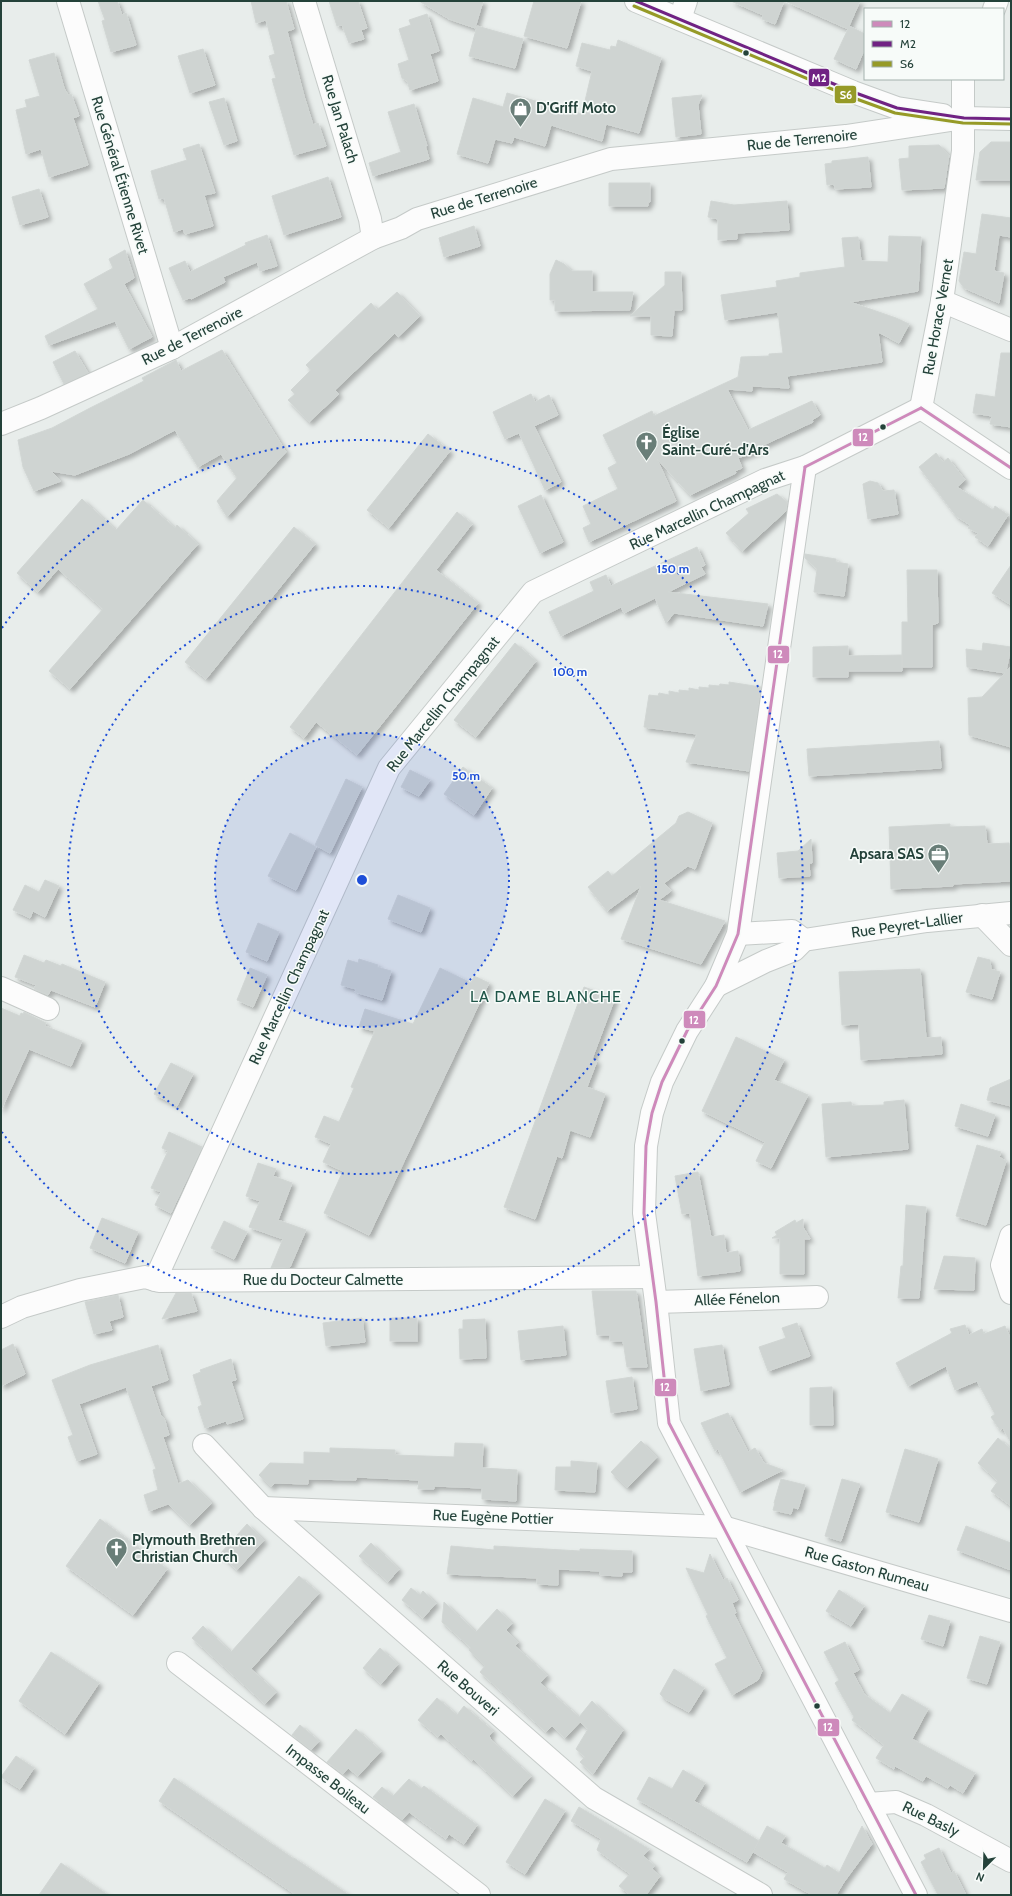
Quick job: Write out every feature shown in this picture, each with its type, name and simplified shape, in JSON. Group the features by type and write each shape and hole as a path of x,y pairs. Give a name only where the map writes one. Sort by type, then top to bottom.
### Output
{"street":[{"name":"Rue Général Étienne Rivet","path":"68,1 172,348"},
{"name":"Rue Jan Palach","path":"304,1 370,219 373,238"},
{"path":"636,1 683,10 853,92 898,108 964,118"},
{"name":"Rue Horace Vernet","path":"922,408 942,301 963,151 963,80"},
{"name":"Rue de Terrenoire","path":"1,424 40,408 172,348 373,238 401,228 417,219 611,159 846,136 964,118 1011,118"},
{"path":"942,301 1011,330"},
{"path":"922,408 1011,468"},
{"name":"Rue Marcellin Champagnat","path":"155,1280 389,768 533,592 765,480 805,467 922,408"},
{"path":"805,467 738,934 716,986 671,1061 662,1082 652,1113 646,1146 644,1213 656,1302 669,1424 916,1895"},
{"name":"Rue Peyret-Lallier","path":"716,986 766,961 794,950 804,940 927,921 1011,913"},
{"path":"982,915 1011,945"},
{"path":"738,934 792,931 804,940"},
{"path":"1,988 48,1009"},
{"path":"1011,1236 1002,1265 1011,1293"},
{"name":"Rue du Docteur Calmette","path":"1,1317 22,1308 80,1290 145,1277 155,1280 652,1277"},
{"name":"Allée Fénelon","path":"656,1302 817,1297"},
{"name":"Rue Bouveri","path":"204,1445 263,1508 594,1798 761,1895"},
{"name":"Rue Eugène Pottier","path":"263,1508 723,1526"},
{"name":"Rue Gaston Rumeau","path":"723,1526 1011,1611"},
{"name":"Impasse Boileau","path":"178,1663 479,1895"},
{"name":"Rue Basly","path":"868,1804 896,1802 926,1815 1011,1861"}],"building":[{"path":"98,1 117,1 122,15 126,13 136,45 111,52 102,21 105,20"},
{"path":"251,1 286,1 294,29 287,31 304,96 313,125 318,123 326,146 294,155 272,79 276,78 269,56 275,54 266,20 256,23"},
{"path":"329,1 358,1 367,28 361,30 364,39 349,43 342,25 337,26"},
{"path":"419,1 483,1 475,28 449,19"},
{"path":"534,1 581,1 567,48 524,36"},
{"path":"731,1 784,1 775,24 762,19 763,15"},
{"path":"785,1 860,1 849,26 864,34 864,50 856,69 834,59 848,29"},
{"path":"427,14 439,51 430,54 438,81 410,90 407,81 402,78 398,64 409,60 399,29 411,25 409,20"},
{"path":"477,26 523,39 515,68 469,56"},
{"path":"618,40 661,58 639,133 606,124 602,141 551,125 545,146 514,137 512,143 495,139 488,163 457,154 473,98 503,107 507,93 582,114 592,71 576,66 582,43 610,50 611,46 616,47"},
{"path":"203,49 215,85 190,93 178,56"},
{"path":"54,53 64,88 68,95 71,94 79,116 73,118 88,165 49,177 41,149 26,154 16,110 27,107 25,100 40,96 29,60"},
{"path":"702,95 698,105 701,134 676,137 672,98"},
{"path":"224,98 237,141 224,145 209,102"},
{"path":"414,104 427,146 425,145 429,159 373,176 369,163 401,152 388,112"},
{"path":"991,142 1011,142 1011,180 976,180 980,152"},
{"path":"199,144 215,193 204,195 213,226 185,234 183,229 174,232 164,198 159,199 151,171 187,160 183,149"},
{"path":"939,145 949,155 944,188 902,190 899,159 909,158 909,146"},
{"path":"868,157 871,187 835,189 834,184 827,185 825,164 832,163 832,161"},
{"path":"328,177 341,217 284,235 272,196"},
{"path":"609,183 650,183 650,202 648,202 648,206 609,206"},
{"path":"39,189 48,217 20,225 12,197"},
{"path":"711,201 734,205 787,201 789,230 737,233 737,239 718,240 718,219 708,217"},
{"path":"982,214 1011,218 1011,237 999,235 994,271 1004,273 999,303 964,288 959,281 964,252 976,254"},
{"path":"474,226 480,246 444,257 439,238"},
{"path":"267,235 277,266 260,271 257,262 223,277 225,282 191,299 183,300 169,268 185,261 190,272 246,245 245,243"},
{"path":"889,236 921,237 918,291 850,302 909,324 899,343 878,332 882,362 787,376 789,388 752,386 752,391 727,389 748,430 812,401 820,415 812,420 813,422 757,448 759,450 738,458 742,468 735,471 736,473 690,495 657,459 676,501 589,542 583,528 591,524 583,506 618,489 608,468 617,463 603,435 652,411 654,416 738,377 741,357 769,356 769,354 783,353 778,312 725,320 721,295 777,287 776,281 800,277 800,273 845,267 842,238 858,237 861,261 888,262"},
{"path":"125,250 134,278 124,284 152,337 129,349 115,321 49,345 45,336 98,309 84,284 113,268 109,259"},
{"path":"556,260 564,264 572,271 592,271 592,292 633,292 630,310 555,311 555,300 550,300 550,274"},
{"path":"665,272 681,272 682,310 674,310 672,336 651,335 651,316 630,316 665,285"},
{"path":"397,292 420,316 398,337 395,333 335,390 339,394 309,422 288,400 295,394 291,390 311,370 306,365 371,303 377,310"},
{"path":"222,350 286,452 227,517 217,501 237,478 221,454 198,467 175,430 129,454 75,475 51,471 61,481 34,491 23,467 18,440 52,428 144,381 142,378 176,360 181,371"},
{"path":"75,351 88,373 64,384 53,362"},
{"path":"1001,353 1011,353 1011,427 990,424 992,416 973,413 976,394 995,397"},
{"path":"531,394 535,402 549,395 558,415 534,426 561,482 545,490 519,433 505,439 493,412"},
{"path":"428,434 450,451 389,528 367,510"},
{"path":"936,453 943,462 948,458 965,480 957,487 993,510 995,506 1008,515 988,546 975,537 978,533 968,528 970,525 956,516 919,467"},
{"path":"870,481 878,483 883,491 894,490 898,514 868,519 863,484"},
{"path":"777,494 787,502 786,511 742,551 726,533 749,513 746,509"},
{"path":"541,495 563,542 540,553 518,506"},
{"path":"82,499 116,530 143,500 175,528 177,525 198,544 70,689 49,671 103,609 58,569 38,592 17,573"},
{"path":"457,512 472,524 436,570 478,603 357,755 316,722 304,738 290,727"},
{"path":"294,527 315,544 206,679 185,662"},
{"path":"697,547 705,565 701,567 705,574 668,592 768,604 763,626 674,613 666,623 655,598 624,613 621,607 561,636 549,612 594,591 590,582 606,575 611,586"},
{"path":"805,554 836,559 836,562 848,564 844,596 814,592 817,569 805,558"},
{"path":"1011,565 1011,605 992,593"},
{"path":"907,570 937,570 938,623 932,625 932,667 902,667 902,622 908,622"},
{"path":"515,643 536,661 476,737 454,720"},
{"path":"983,643 1011,647 1006,671 1011,667 1011,747 969,735 968,698 982,697 1005,673 967,667 966,649 982,651"},
{"path":"848,646 848,656 902,655 902,671 848,671 848,677 813,677 813,647"},
{"path":"729,682 761,687 749,771 686,762 697,734 644,727 649,695 658,696 659,693 669,695 669,691 679,693 679,690 689,691 689,688 699,690 699,687 709,688 709,685 729,685"},
{"path":"939,741 941,768 809,776 807,749"},
{"path":"463,767 492,788 474,815 444,794"},
{"path":"410,770 430,780 419,796 401,787"},
{"path":"346,779 362,787 330,853 315,845"},
{"path":"688,812 712,823 695,869 688,866 664,883 671,891 659,900 725,921 701,964 621,939 641,886 607,911 588,887 608,871 612,876 676,823 679,816"},
{"path":"950,824 950,827 985,826 987,844 1009,843 1011,881 891,889 889,827"},
{"path":"290,833 316,847 296,890 268,876"},
{"path":"811,839 812,863 809,863 810,876 779,878 777,853 798,851"},
{"path":"45,880 59,886 45,917 33,911 30,918 13,910 25,885 39,892"},
{"path":"398,895 430,908 421,932 388,919"},
{"path":"258,923 279,932 267,961 246,952"},
{"path":"24,955 44,963 46,960 61,966 62,964 105,982 95,1007 51,990 48,995 34,989 36,985 15,977"},
{"path":"978,957 990,960 991,969 1000,972 992,999 966,992"},
{"path":"359,959 391,971 382,1000 355,992 356,989 341,985 348,960 358,963"},
{"path":"250,968 267,975 253,1007 237,1000"},
{"path":"440,968 471,983 474,976 489,983 369,1235 324,1213 343,1171 323,1162 331,1144 315,1137 324,1116 339,1122 354,1088 351,1087 375,1031 359,1027 365,1009 413,1024"},
{"path":"920,969 926,1038 941,1037 942,1054 861,1060 859,1024 842,1025 839,972"},
{"path":"584,987 615,998 592,1059 597,1061 587,1087 605,1094 590,1137 570,1130 562,1158 557,1156 535,1219 504,1207"},
{"path":"1,1008 20,1016 21,1013 23,1014 24,1012 46,1023 45,1026 82,1041 71,1066 29,1049 1,1110"},
{"path":"736,1037 784,1060 774,1080 808,1095 771,1168 756,1161 765,1142 702,1111"},
{"path":"171,1063 193,1074 177,1106 154,1094"},
{"path":"1011,1079 1011,1106 987,1100 990,1088"},
{"path":"904,1100 908,1149 826,1157 822,1104 851,1102 852,1106 884,1105 884,1102"},
{"path":"961,1104 995,1115 988,1136 955,1126"},
{"path":"169,1132 202,1147 171,1213 155,1205 161,1192 151,1188 168,1151 162,1148"},
{"path":"977,1145 1001,1152 999,1157 1006,1161 986,1225 956,1216"},
{"path":"258,1163 276,1169 273,1176 292,1183 278,1220 306,1230 290,1267 271,1268 283,1239 249,1227 260,1201 246,1196"},
{"path":"698,1172 711,1237 724,1235 726,1253 738,1251 740,1271 698,1276 690,1213 682,1214 675,1176"},
{"path":"906,1205 926,1207 919,1298 898,1298 901,1266 903,1266"},
{"path":"102,1218 138,1232 125,1263 90,1248"},
{"path":"803,1219 803,1227 810,1239 804,1239 804,1274 780,1274 780,1238 772,1238 777,1235 775,1232 795,1220 796,1223"},
{"path":"224,1221 247,1232 234,1259 211,1248"},
{"path":"944,1256 975,1258 974,1290 934,1289"},
{"path":"592,1291 636,1291 647,1367 627,1367 623,1341 610,1341 610,1335 597,1335"},
{"path":"176,1293 191,1293 197,1311 162,1319"},
{"path":"118,1295 123,1317 109,1321 112,1330 94,1334 85,1302"},
{"path":"362,1318 365,1342 326,1346 323,1323"},
{"path":"390,1318 417,1318 417,1341 390,1341"},
{"path":"485,1319 486,1358 460,1359 459,1329 463,1329 463,1320"},
{"path":"797,1323 810,1356 768,1371 759,1347 786,1338 782,1328"},
{"path":"965,1325 969,1335 982,1329 984,1334 1005,1326 1011,1340 1011,1443 1003,1428 1000,1430 991,1417 995,1414 977,1381 955,1390 946,1366 908,1386 896,1363 952,1333 950,1329"},
{"path":"563,1326 566,1355 521,1360 518,1331"},
{"path":"13,1344 25,1374 1,1386 1,1350"},
{"path":"158,1345 168,1380 151,1386 169,1435 163,1437 178,1484 188,1480 212,1503 190,1525 168,1504 149,1511 144,1495 158,1490 153,1470 156,1469 126,1387 79,1404 97,1454 77,1461 68,1437 73,1435 52,1380 90,1365"},
{"path":"722,1345 729,1385 701,1391 694,1349"},
{"path":"231,1359 236,1380 231,1381 243,1419 227,1424 226,1421 205,1428 198,1407 202,1405 193,1375 201,1372 200,1370"},
{"path":"632,1377 637,1409 611,1413 606,1381"},
{"path":"832,1387 833,1425 810,1425 810,1388"},
{"path":"728,1413 748,1452 755,1448 764,1463 783,1470 740,1492 718,1449 715,1451 701,1423"},
{"path":"998,1438 1011,1449 1011,1506 991,1491 998,1481 978,1463"},
{"path":"641,1441 657,1457 627,1488 611,1472"},
{"path":"455,1443 483,1444 482,1468 517,1470 516,1501 482,1499 482,1488 434,1486 434,1489 418,1489 419,1480 356,1477 356,1480 308,1479 308,1484 275,1483 271,1487 259,1475 270,1463 304,1464 304,1452 330,1453 330,1448 395,1450 395,1455 454,1457"},
{"path":"905,1449 938,1459 919,1522 886,1512"},
{"path":"571,1461 597,1463 595,1492 555,1490 556,1467 571,1467"},
{"path":"781,1479 805,1485 798,1509 793,1507 791,1514 773,1510"},
{"path":"842,1479 860,1484 841,1541 825,1536"},
{"name":"Plymouth Brethren Christian Church","path":"100,1519 167,1569 133,1615 66,1566"},
{"path":"247,1524 264,1540 237,1570 220,1554"},
{"path":"966,1526 1011,1543 1011,1570 957,1550"},
{"path":"371,1543 399,1569 388,1582 359,1556"},
{"path":"451,1546 494,1550 494,1546 580,1551 580,1549 632,1551 632,1572 622,1572 622,1576 600,1575 600,1571 558,1569 558,1585 537,1584 537,1578 447,1574"},
{"path":"710,1554 723,1580 727,1578 738,1600 732,1603 736,1613 734,1614 762,1671 758,1680 732,1695 715,1664 727,1658 706,1616 708,1615 686,1568 704,1573"},
{"path":"299,1576 319,1593 251,1669 276,1692 265,1704 192,1638 203,1626 231,1652"},
{"path":"411,1588 420,1595 423,1591 436,1603 423,1618 402,1600"},
{"path":"839,1590 864,1606 851,1626 826,1611"},
{"path":"444,1602 476,1632 497,1609 512,1623 506,1630 518,1642 515,1646 547,1675 540,1683 579,1717 592,1701 623,1730 593,1774 580,1762 585,1757 576,1749 588,1729 580,1722 565,1738 552,1726 546,1732 480,1672 485,1666 469,1650 471,1648 442,1622"},
{"path":"929,1615 950,1621 943,1646 921,1639"},
{"path":"980,1636 1000,1642 987,1684 967,1678"},
{"path":"845,1642 859,1670 853,1673 864,1694 890,1713 902,1694 928,1709 912,1739 975,1773 963,1793 950,1785 948,1788 926,1776 923,1781 895,1766 894,1769 876,1758 884,1745 852,1720 854,1717 835,1683 839,1680 824,1652"},
{"path":"380,1648 398,1664 381,1684 363,1668"},
{"path":"51,1652 99,1683 65,1734 19,1701"},
{"path":"674,1669 704,1688 689,1712 665,1699 660,1694"},
{"path":"437,1698 457,1715 464,1706 493,1731 489,1736 492,1741 531,1776 513,1796 473,1759 472,1761 441,1734 438,1737 418,1720"},
{"path":"300,1725 319,1741 311,1750 292,1735"},
{"path":"356,1729 381,1751 358,1776 348,1768 343,1774 327,1762"},
{"path":"16,1756 34,1768 20,1789 1,1777"},
{"path":"683,1770 705,1783 694,1801 759,1841 747,1862 637,1799 649,1777 672,1789"},
{"path":"174,1778 349,1895 296,1895 159,1801"},
{"path":"409,1779 421,1789 424,1786 477,1825 464,1844 449,1834 446,1839 409,1812 402,1820 373,1797 382,1787 393,1796"},
{"path":"545,1799 565,1811 525,1874 506,1862"},
{"path":"579,1807 649,1849 643,1856 655,1866 652,1869 660,1876 646,1895 630,1895 619,1886 630,1874 597,1850 601,1839 571,1821"},
{"path":"767,1826 785,1836 781,1843 825,1868 827,1865 839,1873 862,1826 872,1844 836,1895 812,1895 784,1879 788,1872 753,1852"},
{"path":"939,1848 951,1873 954,1871 966,1895 938,1895 921,1862 926,1859 924,1855"},
{"path":"61,1863 108,1895 39,1895"}],"transit line":[{"name":"M2","path":"636,1 853,92 897,108 964,118 1011,119"},
{"name":"S6","path":"634,6 851,97 895,113 963,123 1011,124"},
{"name":"12","path":"921,408 1011,468"},
{"name":"12","path":"805,467 921,408"},
{"name":"12","path":"805,467 738,934 716,986 687,1031 662,1082 652,1113 646,1146 644,1213 656,1302 669,1423 916,1895"}],"place":[{"name":"D'Griff Moto","path":"521,128"},
{"name":"Église Saint-Curé-d'Ars","path":"647,462"},
{"name":"Apsara SAS","path":"939,874"},
{"name":"Plymouth Brethren Christian Church","path":"117,1568"}],"district":[{"name":"LA DAME BLANCHE","path":"546,996"}]}
